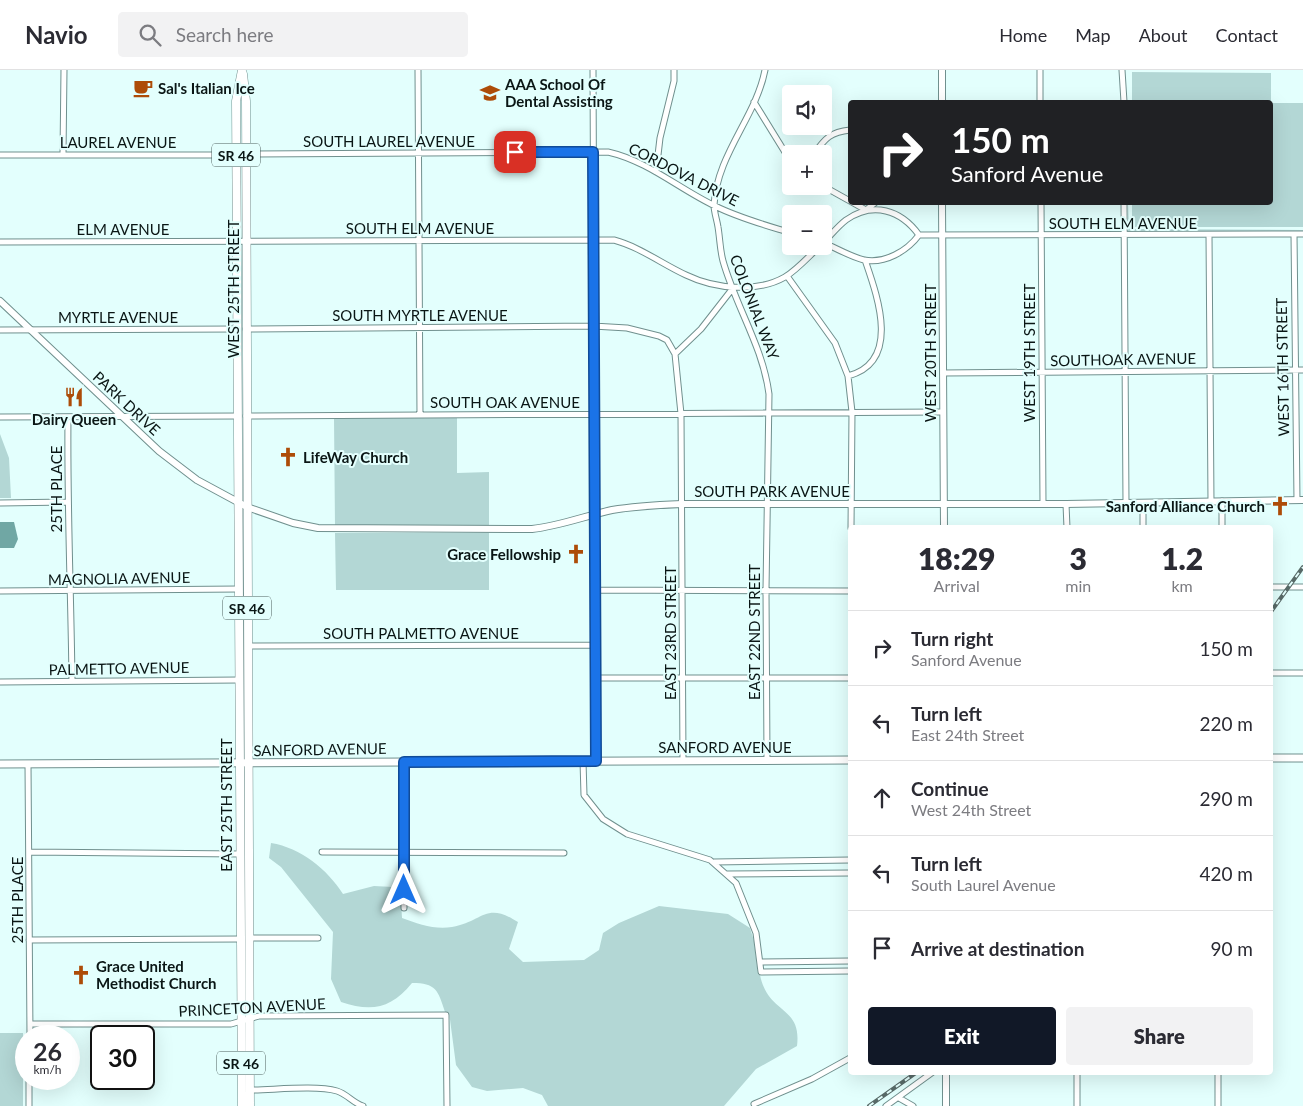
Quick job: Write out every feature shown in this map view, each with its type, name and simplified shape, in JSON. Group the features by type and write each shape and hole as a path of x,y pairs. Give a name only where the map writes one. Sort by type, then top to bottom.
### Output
{"main road":[{"name":"WEST 25TH STREET","path":"242,70 246,101 247,507"},
{"name":"WEST 25TH STREET","path":"238,503 236,101 242,70"},
{"path":"237,329 241,337 242,361 246,371"},
{"name":"EAST 25TH STREET","path":"238,503 239,680 244,764 245,1019 242,1106"},
{"name":"EAST 25TH STREET","path":"245,938 244,908 241,900 240,854 248,664 247,507"},
{"path":"239,632 243,639 244,657 248,664"},
{"path":"1273,758 1303,758"},
{"name":"SANFORD AVENUE","path":"0,764 848,760"},
{"name":"EAST 25TH STREET","path":"245,1019 250,1106"}],"street":[{"path":"64,70 64,154"},
{"path":"418,70 420,415"},
{"path":"593,70 596,761"},
{"path":"656,172 660,138 665,110 674,81 674,70"},
{"name":"COLONIAL WAY","path":"765,70 754,102 728,153 714,206 720,250 733,288 764,364 769,394 768,503"},
{"path":"942,70 942,100"},
{"path":"1040,70 1040,100"},
{"path":"1122,70 1124,100"},
{"path":"754,102 782,147"},
{"path":"820,145 832,133 848,130"},
{"name":"SOUTH LAUREL AVENUE","path":"246,154 593,152"},
{"name":"CORDOVA DRIVE","path":"593,152 617,154 656,172 714,206 745,219 782,230"},
{"name":"LAUREL AVENUE","path":"0,155 236,155"},
{"path":"832,191 848,200"},
{"path":"832,246 864,260 884,259 912,245 919,235 909,221 900,216 890,212 866,210 857,205"},
{"path":"832,234 844,221 872,205"},
{"name":"WEST 20TH STREET","path":"942,205 944,525"},
{"name":"WEST 19TH STREET","path":"1041,205 1043,503"},
{"path":"1124,205 1126,503"},
{"name":"WEST 16TH STREET","path":"1294,234 1294,370 1300,500"},
{"name":"SOUTH ELM AVENUE","path":"919,235 1303,234"},
{"path":"1209,235 1210,502"},
{"name":"SOUTH ELM AVENUE","path":"246,242 614,240 630,244 688,276 733,288"},
{"name":"ELM AVENUE","path":"0,242 246,242"},
{"path":"675,354 702,329 733,288 770,284 787,276 810,255"},
{"path":"848,376 864,370 875,354 882,334 880,305 864,260"},
{"path":"787,276 835,343 848,376 852,412 851,525"},
{"name":"PARK DRIVE","path":"0,301 176,465 197,480 247,507"},
{"name":"SOUTH MYRTLE AVENUE","path":"246,329 593,326 636,330 659,336 667,340 675,354"},
{"name":"MYRTLE AVENUE","path":"0,330 237,329"},
{"name":"EAST 23RD STREET","path":"675,354 681,414 682,761"},
{"name":"SOUTHOAK AVENUE","path":"943,373 1303,370"},
{"name":"SOUTH OAK AVENUE","path":"246,416 943,412"},
{"path":"0,417 238,416"},
{"name":"25TH PLACE","path":"68,417 72,682"},
{"name":"SOUTH PARK AVENUE","path":"247,507 305,526 335,530 532,529 549,527 594,514 640,506 682,504 1066,504 1300,500"},
{"path":"1222,501 1222,525"},
{"path":"0,503 68,502"},
{"name":"EAST 22ND STREET","path":"766,760 768,503"},
{"path":"1143,503 1143,525"},
{"path":"1066,504 1067,525"},
{"path":"1273,587 1303,587"},
{"name":"MAGNOLIA AVENUE","path":"0,591 239,589"},
{"path":"595,590 848,591"},
{"name":"SOUTH PALMETTO AVENUE","path":"248,646 594,645"},
{"path":"1273,673 1303,673"},
{"path":"595,678 848,678"},
{"name":"PALMETTO AVENUE","path":"0,682 239,680"},
{"path":"583,761 584,795 603,819 627,834 698,855 714,862 736,883 747,906 756,933 761,972 848,971"},
{"path":"404,762 404,908"},
{"name":"25TH PLACE","path":"28,764 30,1024"},
{"path":"29,852 240,854"},
{"path":"322,852 564,853"},
{"path":"714,862 848,860"},
{"path":"727,874 848,872"},
{"path":"29,940 318,938"},
{"path":"760,962 848,961"},
{"name":"PRINCETON AVENUE","path":"30,1024 231,1024 245,1019 446,1015 447,1106"},
{"path":"754,1104 812,1079 848,1059"},
{"path":"886,1106 929,1075"},
{"path":"946,1075 946,1106"},
{"path":"1077,1075 1077,1106"},
{"path":"1218,1075 1218,1106"},
{"path":"250,1090 328,1089 342,1093 353,1102 364,1106"},
{"path":"29,1090 29,1106"},
{"path":"899,1098 913,1106"}],"shaded area":[{"path":"1132,72 1271,73 1271,100 1132,100"},
{"path":"1273,103 1303,103 1303,227 1132,227 1132,205 1273,205"},
{"path":"1128,205 1129,227 1132,229 1303,230 1303,231 1128,232"},
{"path":"334,418 457,418 457,473 489,472 489,527 335,527"},
{"path":"0,434 9,458 11,498 0,498"},
{"path":"0,522 14,522 18,539 14,548 0,548"},
{"path":"335,533 489,533 489,590 336,590"},
{"path":"271,843 293,850 312,861 329,876 343,894 374,886 393,887 401,900 402,918 414,922 427,926 446,928 491,913 507,916 518,922 509,949 523,962 584,960 599,950 603,933 619,923 659,906 728,914 750,928 754,941 758,975 760,975 764,988 770,997 790,1016 794,1023 797,1033 797,1046 756,1069 724,1106 548,1106 542,1095 523,1088 487,1091 472,1087 456,1065 449,1012 445,1012 438,993 431,986 412,983 396,998 380,1006 362,1007 341,1002 331,979 333,932 281,867 269,858"},
{"path":"0,1033 15,1033 15,1090 23,1090 23,1106 0,1106"}],"railway":[{"path":"1273,609 1303,567"},
{"path":"869,1106 913,1075"}],"place":[{"name":"Sal's Italian Ice","path":"143,88"},
{"name":"AAA School Of Dental Assisting","path":"490,93"},
{"name":"Dairy Queen","path":"74,397"},
{"name":"LifeWay Church","path":"288,457"},
{"name":"Sanford Alliance Church","path":"1280,506"},
{"name":"Grace Fellowship","path":"576,554"},
{"name":"Grace United Methodist Church","path":"81,975"}],"route":[{"path":"404,890 404,762 596,761 593,152 515,152"}]}
